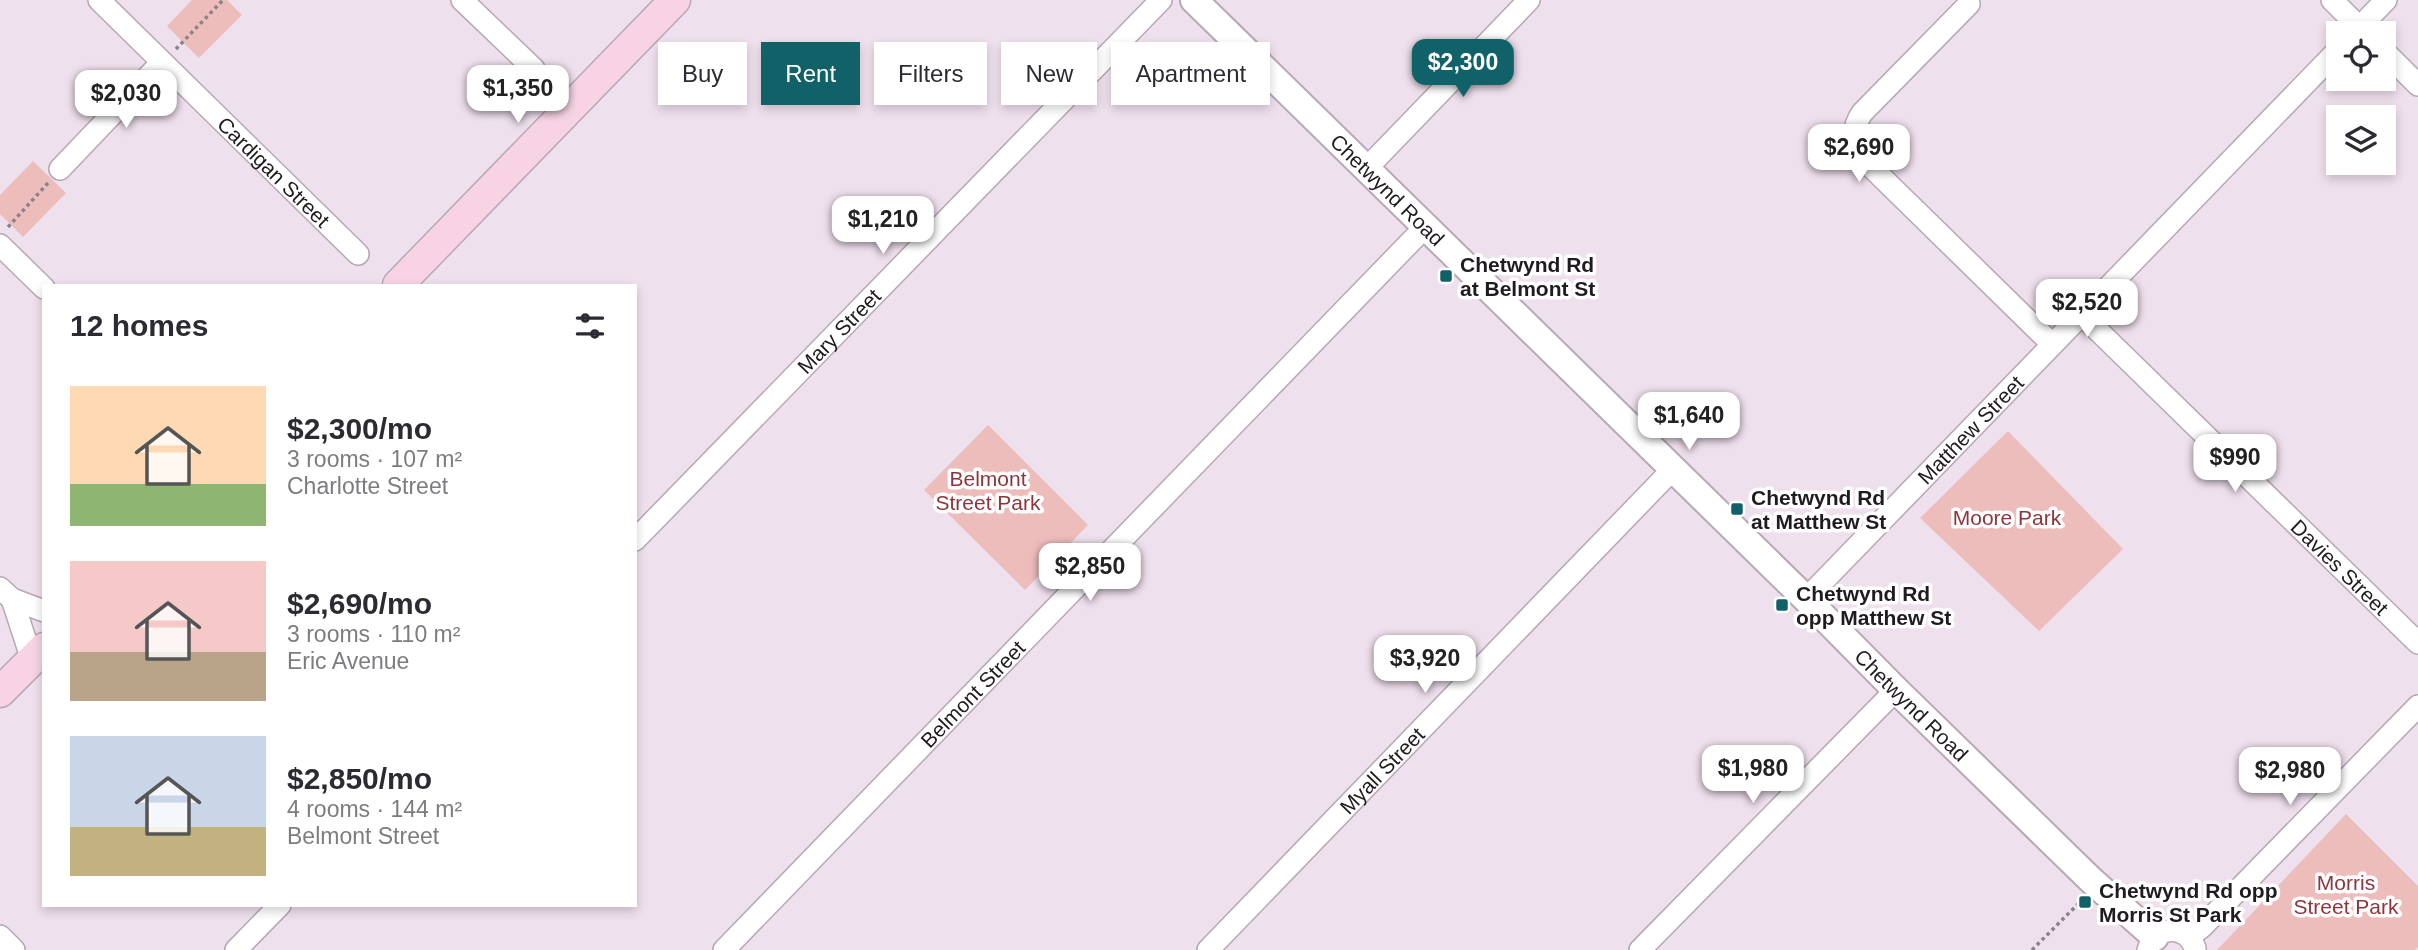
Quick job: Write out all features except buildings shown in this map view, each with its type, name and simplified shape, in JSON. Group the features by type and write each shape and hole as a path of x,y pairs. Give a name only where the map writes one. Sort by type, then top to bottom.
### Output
{"main road":[{"path":"399,284 675,0"},
{"path":"0,692 38,654"}],"street":[{"name":"Cardigan Street","path":"99,0 358,254"},
{"path":"462,0 534,69"},
{"name":"Mary Street","path":"637,538 1161,0"},
{"name":"Chetwynd Road","path":"1194,0 1807,599 2091,880 2152,944"},
{"path":"1366,169 1529,0"},
{"path":"2332,0 2351,21"},
{"path":"2368,21 2386,0"},
{"path":"1969,4 1862,113 1854,129 1855,144 1861,157 2052,344"},
{"path":"60,169 162,62"},
{"name":"Matthew Street","path":"1807,599 2326,62"},
{"path":"2396,63 2418,85"},
{"name":"Belmont Street","path":"724,950 1426,226"},
{"path":"0,245 42,286"},
{"name":"Davies Street","path":"2081,314 2418,643"},
{"name":"Myall Street","path":"1208,950 1672,469"},
{"path":"6,593 42,610"},
{"path":"6,593 38,654"},
{"path":"1640,950 1896,690"},
{"path":"2152,944 2168,930 2176,930 2192,944 2202,927 2418,706"},
{"path":"236,950 278,907"},
{"path":"0,936 14,950"}],"path":[{"path":"162,62 223,0"},
{"path":"0,236 60,169"},
{"path":"2032,950 2077,904"}],"green space":[{"path":"192,0 227,0 242,15 199,58 167,26"},
{"path":"33,161 66,193 23,237 0,214 0,195"},
{"name":"Belmont Street Park","path":"988,425 1088,525 1025,590 924,490"},
{"name":"Moore Park","path":"2008,431 2123,549 2039,631 1920,518"},
{"name":"Morris Street Park","path":"2346,814 2418,886 2418,947 2415,950 2217,950"}],"place":[{"name":"Chetwynd Rd at Belmont St","path":"1446,276"},
{"name":"Chetwynd Rd at Matthew St","path":"1737,509"},
{"name":"Chetwynd Rd opp Matthew St","path":"1782,605"},
{"name":"Chetwynd Rd opp Morris St Park","path":"2085,902"}]}
